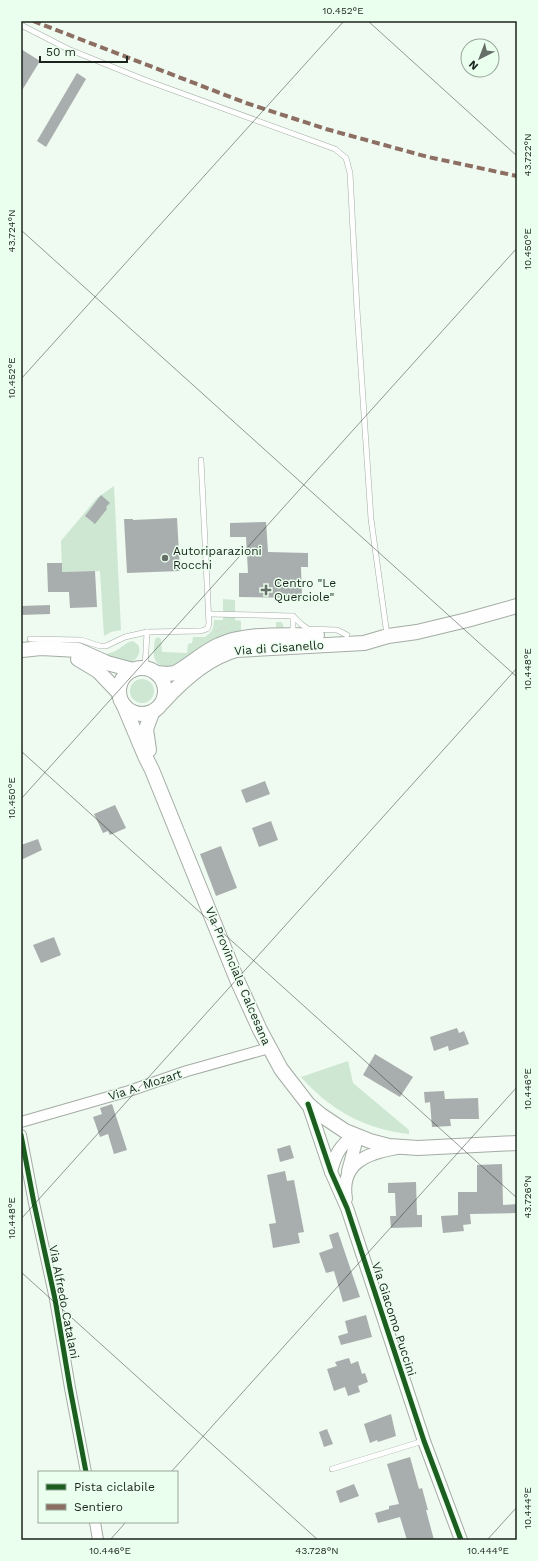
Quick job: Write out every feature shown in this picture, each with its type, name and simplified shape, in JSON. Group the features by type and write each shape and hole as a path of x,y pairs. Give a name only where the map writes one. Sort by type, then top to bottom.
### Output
{"main road":[{"name":"Via di Cisanello","path":"25,646 78,650 107,664 164,674 175,673 215,647 233,640 269,636 289,641 364,643 388,636 440,626 517,606"},
{"name":"Via di Cisanello","path":"163,702 196,671 213,659 239,649 289,641 347,635 388,636"},
{"path":"25,646 34,653 75,658 84,661 98,671 122,699 136,714 146,714 159,707 163,702 165,688 161,678 144,670 122,680 122,699"},
{"name":"Via Provinciale Calcesana","path":"122,699 238,982 269,1048 289,1081 308,1104 334,1124 356,1136 379,1144 400,1148 517,1143"},
{"name":"Via Provinciale Calcesana","path":"152,712 146,726 145,733 152,770"}],"street":[{"name":"Via A. Mozart","path":"21,1122 129,1091 187,1071 269,1048"},
{"name":"Via Giacomo Puccini","path":"308,1104 331,1172 347,1208 424,1441 461,1540"},
{"name":"Via Alfredo Catalani","path":"21,1135 55,1299 86,1471"},
{"name":"Via Giacomo Puccini","path":"347,1208 344,1187 356,1136"},
{"path":"331,1172 335,1156 339,1148 348,1139 356,1136"},
{"path":"346,1176 357,1163 364,1158 382,1151 400,1148"},
{"path":"95,1523 98,1540"}],"lane":[{"path":"21,25 68,49 145,80 335,149 346,158 350,169 352,197 357,309 371,520 388,636"},
{"path":"25,646 81,640 100,646 106,646 125,637 147,632 203,631 207,629 209,625 201,460"},
{"path":"208,614 293,616 308,629 337,630 347,635"},
{"path":"289,641 293,616"},
{"path":"144,670 147,632"},
{"path":"332,1469 424,1441"}],"green space":[{"path":"114,486 121,630 111,632 104,636 100,571 62,572 61,541 97,498"},
{"path":"223,599 235,600 235,620 241,621 241,630 276,630 276,622 281,622 283,624 283,633 172,668 160,665 157,662 154,655 155,639 158,637 161,639 162,652 187,653 188,644 192,643 193,637 205,637 212,630 214,620 223,620"},
{"path":"133,641 138,645 139,650 134,661 125,663 104,654 114,652"},
{"path":"142,679 147,680 153,686 153,696 147,702 142,703 137,702 131,696 130,691 131,686 137,680"},
{"path":"348,1061 353,1083 409,1130 409,1134 378,1128 349,1116 324,1099 301,1077"}],"building":[{"path":"21,49 40,61 21,92"},
{"path":"77,73 86,79 46,147 37,141"},
{"path":"101,495 110,503 95,524 85,516"},
{"path":"177,518 180,571 127,573 124,519"},
{"path":"266,522 268,552 308,553 308,567 301,567 302,598 239,597 239,573 248,573 246,537 230,537 230,523"},
{"path":"47,563 62,563 62,572 95,571 97,607 70,608 69,592 48,592"},
{"path":"50,605 50,614 21,615 21,606"},
{"path":"265,781 270,794 246,803 241,790"},
{"path":"115,805 126,828 110,835 108,831 103,833 94,814"},
{"path":"271,821 278,840 259,847 252,828"},
{"path":"38,839 42,850 21,860 21,845"},
{"path":"221,846 237,888 216,896 200,854"},
{"path":"54,937 61,955 41,963 33,945"},
{"path":"457,1028 459,1033 464,1031 469,1044 449,1051 448,1046 434,1051 430,1037"},
{"path":"375,1054 413,1077 400,1097 363,1075"},
{"path":"444,1091 445,1099 478,1098 479,1119 450,1119 451,1126 432,1127 430,1102 425,1103 424,1092"},
{"path":"112,1104 127,1150 114,1154 108,1134 100,1137 93,1117 102,1114 100,1108"},
{"path":"290,1145 294,1158 280,1162 277,1149"},
{"path":"502,1164 503,1205 517,1204 517,1213 470,1214 471,1224 463,1225 464,1231 443,1233 441,1216 458,1215 458,1192 477,1192 477,1165"},
{"path":"285,1171 287,1181 294,1180 304,1232 298,1233 300,1243 273,1248 269,1224 276,1223 267,1175"},
{"path":"416,1182 417,1215 422,1215 422,1227 391,1228 390,1216 396,1216 395,1193 388,1193 388,1183"},
{"path":"338,1232 360,1297 343,1302 334,1271 326,1273 319,1253 333,1248 329,1235"},
{"path":"366,1315 372,1337 341,1345 338,1336 348,1333 345,1321"},
{"path":"349,1358 351,1364 358,1361 362,1374 365,1373 368,1382 358,1386 360,1392 348,1396 345,1387 334,1391 327,1369 337,1366 335,1362"},
{"path":"391,1414 396,1436 370,1443 364,1424"},
{"path":"327,1429 333,1444 324,1447 319,1432"},
{"path":"410,1457 419,1489 422,1488 434,1540 407,1540 400,1517 378,1523 375,1513 389,1509 389,1506 399,1504 387,1464"},
{"path":"354,1484 359,1496 340,1503 336,1491"}],"marked path":[{"path":"33,21 246,103 326,129 428,157 517,176"}],"cycle path":[{"path":"308,1104 331,1172 347,1208 424,1441 461,1540"},
{"path":"21,1135 55,1299 86,1471"}],"place":[{"name":"Autoriparazioni Rocchi","path":"165,558"},
{"name":"Centro \"Le Querciole\"","path":"266,590"}]}
